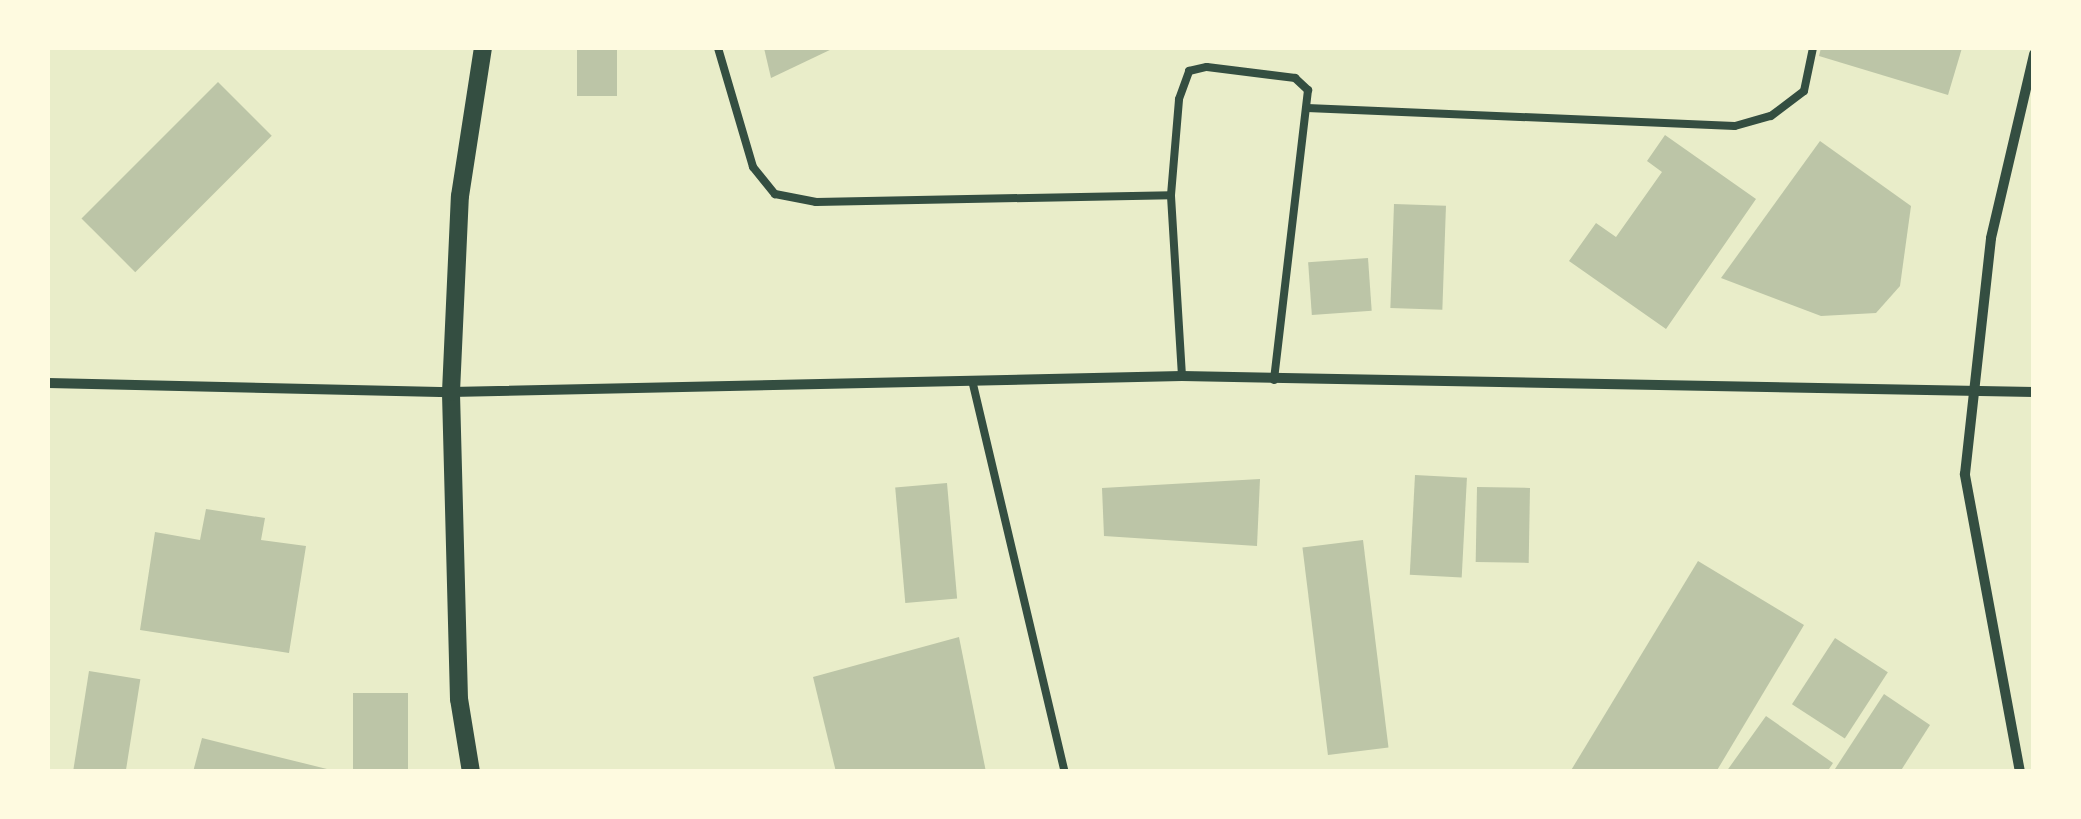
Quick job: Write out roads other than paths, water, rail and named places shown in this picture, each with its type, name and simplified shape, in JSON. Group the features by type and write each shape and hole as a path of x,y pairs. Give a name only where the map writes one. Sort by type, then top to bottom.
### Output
{"street":[{"path":"471,772 459,699 451,392 460,196 483,48"},
{"path":"2020,772 1964,474 1998,200 2034,54"},
{"path":"48,383 451,392 1182,376 2034,392"}],"lane":[{"path":"718,48 753,168 775,194 816,202 1171,195"},
{"path":"1308,108 1735,126 1770,116 1804,91 1813,48"},
{"path":"1182,376 1171,195 1178,99 1189,71 1207,67 1296,78 1308,90 1274,380"},
{"path":"972,380 1065,772"}]}
